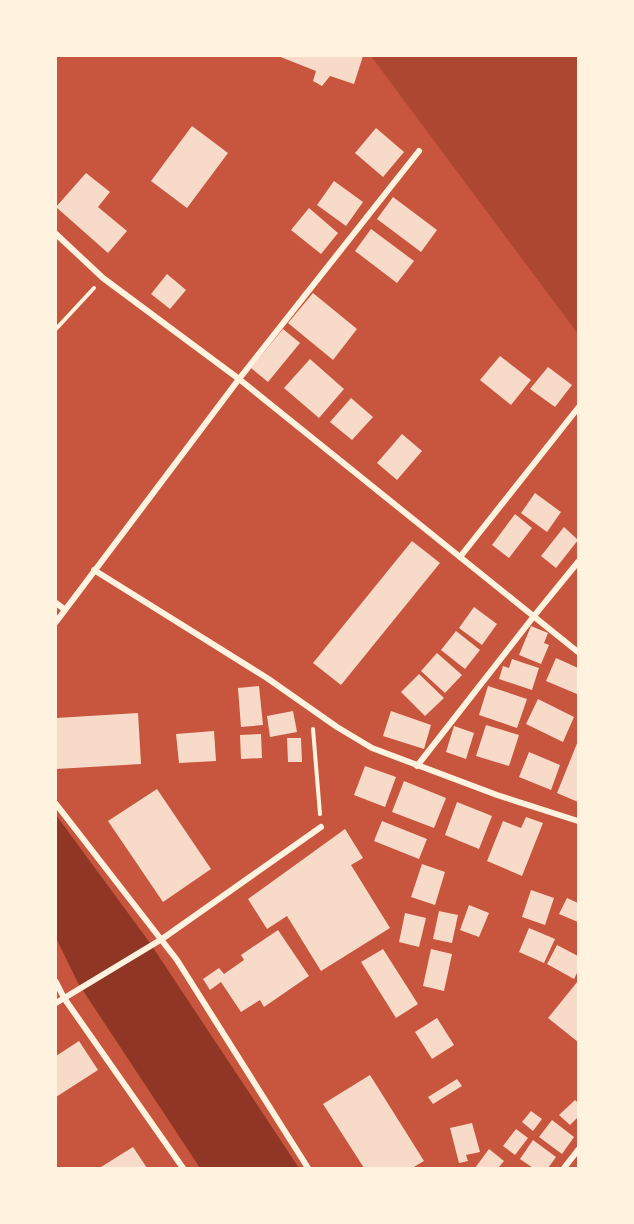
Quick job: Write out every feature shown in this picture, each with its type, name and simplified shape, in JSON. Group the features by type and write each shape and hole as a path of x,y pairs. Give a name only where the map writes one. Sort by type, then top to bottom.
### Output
{"street":[{"path":"56,622 238,379 419,152"},
{"path":"56,234 103,278 238,379 579,652"},
{"path":"460,556 579,408"},
{"path":"417,766 579,562"},
{"path":"94,570 267,678 372,748 497,795 579,821"},
{"path":"56,603 64,609"},
{"path":"56,804 160,940 308,1168"},
{"path":"56,1004 160,940 321,827"},
{"path":"56,982 64,998 183,1168"},
{"path":"564,1168 579,1150"}],"path":[{"path":"56,329 103,278"},
{"path":"312,709 321,827"}],"shaded area":[{"path":"371,56 578,56 578,334"},
{"path":"56,815 150,943 299,1168 200,1168 78,983 56,938"}],"building":[{"path":"278,56 363,56 354,84 330,76 322,86 313,81 316,71"},
{"path":"192,126 228,153 187,208 151,181"},
{"path":"376,128 404,152 383,177 355,153"},
{"path":"86,173 110,192 98,207 127,231 108,253 56,207"},
{"path":"334,181 363,202 346,226 317,205"},
{"path":"393,197 437,230 421,252 377,219"},
{"path":"309,208 338,233 321,254 291,230"},
{"path":"371,229 414,261 397,283 355,251"},
{"path":"167,274 186,290 170,309 151,294"},
{"path":"313,293 357,329 333,360 288,323"},
{"path":"283,329 300,343 268,382 251,368"},
{"path":"500,356 531,380 511,405 480,380"},
{"path":"310,359 344,389 319,418 284,388"},
{"path":"548,367 572,385 555,407 530,389"},
{"path":"351,398 373,417 352,440 330,422"},
{"path":"402,434 422,451 397,480 377,463"},
{"path":"535,493 561,512 547,532 521,513"},
{"path":"515,514 532,528 509,558 492,545"},
{"path":"564,527 578,540 556,568 541,556"},
{"path":"412,541 440,563 341,685 313,663"},
{"path":"474,607 497,624 482,645 459,628"},
{"path":"531,626 548,633 544,643 549,645 541,664 519,655"},
{"path":"456,631 480,650 465,669 441,650"},
{"path":"437,653 462,675 445,693 421,671"},
{"path":"556,658 578,668 577,694 546,681"},
{"path":"512,659 539,668 532,690 499,679 503,666 509,668"},
{"path":"419,674 444,698 425,716 401,692"},
{"path":"259,686 263,725 241,727 238,688"},
{"path":"488,686 527,699 517,728 479,715"},
{"path":"538,699 574,717 563,742 526,724"},
{"path":"293,711 297,732 270,737 267,716"},
{"path":"391,711 431,725 424,749 383,736"},
{"path":"138,713 141,764 56,769 56,718"},
{"path":"486,725 519,735 509,766 476,756"},
{"path":"454,726 474,733 466,759 446,752"},
{"path":"214,731 216,761 179,763 176,734"},
{"path":"261,734 262,758 241,759 240,735"},
{"path":"287,738 301,738 302,762 288,762"},
{"path":"578,741 578,802 557,793"},
{"path":"529,752 560,765 551,790 519,777"},
{"path":"365,766 396,777 385,807 354,795"},
{"path":"404,781 446,798 434,828 392,812"},
{"path":"157,789 211,869 163,902 108,821"},
{"path":"457,802 492,816 479,849 445,835"},
{"path":"526,817 543,823 522,876 487,861 503,821 521,828"},
{"path":"382,821 427,839 419,859 374,841"},
{"path":"345,829 363,858 351,865 390,928 321,971 287,916 267,929 248,899"},
{"path":"422,864 445,872 435,905 411,897"},
{"path":"531,890 554,898 545,925 522,917"},
{"path":"567,898 578,903 578,922 559,914"},
{"path":"469,905 489,913 479,937 460,930"},
{"path":"439,911 458,915 452,943 433,939"},
{"path":"405,913 426,918 419,947 399,942"},
{"path":"529,928 555,939 544,963 519,952"},
{"path":"278,930 309,976 264,1007 260,1000 241,1012 221,982 210,990 203,979 219,968 224,974 244,960 241,955"},
{"path":"557,945 578,956 578,971 574,979 547,964"},
{"path":"383,949 418,1004 396,1018 361,962"},
{"path":"431,949 452,954 444,991 423,986"},
{"path":"578,981 578,1042 548,1018"},
{"path":"437,1018 454,1045 432,1059 415,1032"},
{"path":"79,1041 98,1070 56,1097 56,1056"},
{"path":"370,1075 424,1161 412,1168 364,1168 323,1104"},
{"path":"457,1079 462,1086 433,1104 428,1097"},
{"path":"575,1100 578,1103 578,1117 570,1125 559,1115"},
{"path":"531,1111 542,1119 533,1131 522,1122"},
{"path":"552,1120 574,1137 562,1154 539,1137"},
{"path":"472,1123 480,1152 466,1155 468,1161 459,1163 450,1128"},
{"path":"516,1129 528,1138 515,1155 503,1146"},
{"path":"533,1140 556,1157 548,1168 533,1168 520,1159"},
{"path":"133,1147 147,1168 101,1167"},
{"path":"489,1149 504,1161 498,1168 475,1168"}]}
